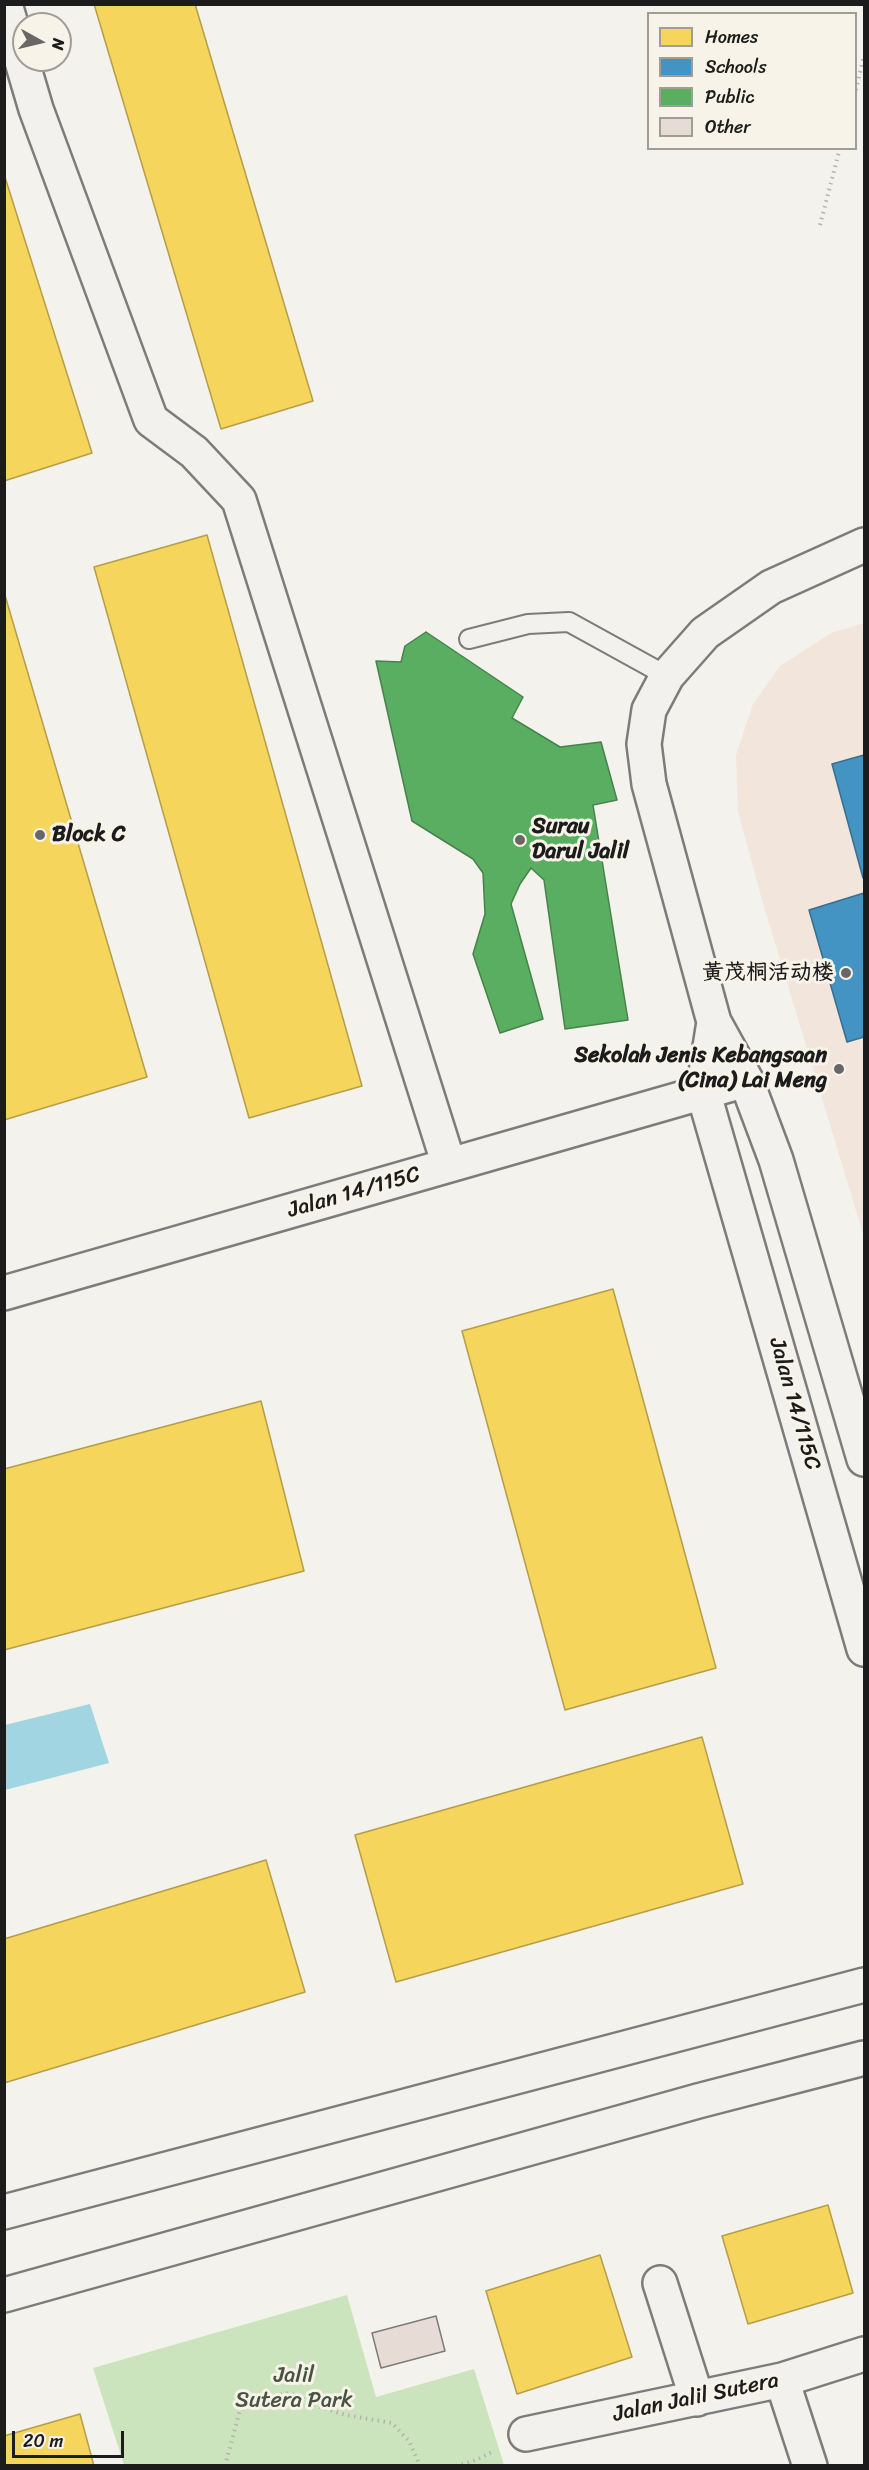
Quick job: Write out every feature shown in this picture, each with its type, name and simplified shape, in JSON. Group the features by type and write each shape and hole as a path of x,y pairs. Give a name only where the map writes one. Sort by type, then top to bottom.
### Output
{"street":[{"path":"5,4 36,109 151,420 194,452 239,500 450,1165"},
{"path":"864,545 771,587 705,633 667,676 649,710 644,744 649,784 714,1022 746,1080 776,1160 864,1460"},
{"path":"703,1091 714,1022"},
{"name":"Jalan 14/115C","path":"4,1293 746,1080"},
{"name":"Jalan 14/115C","path":"703,1091 864,1648"},
{"path":"4,2212 864,1985"},
{"path":"4,2295 699,2101 864,2058"},
{"path":"660,2283 697,2399"},
{"name":"Jalan Jalil Sutera","path":"526,2434 782,2380 864,2354"},
{"path":"782,2380 810,2466"}],"lane":[{"path":"469,639 528,624 568,622 667,676"}],"path":[{"path":"857,82 864,56"},
{"path":"820,225 839,150"},
{"path":"225,2466 240,2410 264,2397 290,2393 317,2406 345,2415 392,2423 409,2441 420,2466"}],"shaded area":[{"name":"Sekolah Jenis Kebangsaan (Cina) Lai Meng","path":"864,623 864,1237 762,900 738,811 736,755 753,704 780,666 831,633"}],"green space":[{"name":"Jalil Sutera Park","path":"347,2295 376,2397 474,2369 504,2465 124,2465 93,2368"}],"water":[{"path":"90,1704 109,1763 5,1790 5,1725"}],"building: Homes":[{"path":"94,4 195,4 313,401 221,429"},
{"path":"4,174 92,453 4,481"},
{"path":"207,535 362,1086 249,1118 94,567"},
{"name":"Block C","path":"4,592 147,1077 4,1120"},
{"path":"613,1289 716,1668 565,1710 462,1331"},
{"path":"261,1401 304,1571 4,1650 4,1469"},
{"path":"702,1737 743,1884 396,1982 355,1835"},
{"path":"266,1860 305,1992 4,2083 4,1939"},
{"path":"828,2205 853,2293 748,2324 722,2236"},
{"path":"600,2255 632,2357 517,2394 486,2291"},
{"path":"80,2414 94,2466 4,2466 4,2436"}],"building: Schools":[{"path":"864,755 864,877 863,878 832,764"},
{"name":"黄茂桐活动楼","path":"864,893 864,1037 847,1042 809,910"}],"building: Public":[{"name":"Surau Darul Jalil","path":"426,632 523,697 512,718 560,747 601,742 617,800 593,805 628,1020 565,1029 544,880 531,868 520,884 511,904 543,1019 500,1033 473,954 485,914 483,873 473,859 412,821 376,661 401,662 405,646"}],"building: Other":[{"path":"436,2316 445,2351 381,2368 372,2333"}],"place":[{"name":"Block C","path":"40,835"},
{"name":"Surau Darul Jalil","path":"520,840"},
{"name":"黄茂桐活动楼","path":"846,973"},
{"name":"Sekolah Jenis Kebangsaan (Cina) Lai Meng","path":"839,1069"}]}
